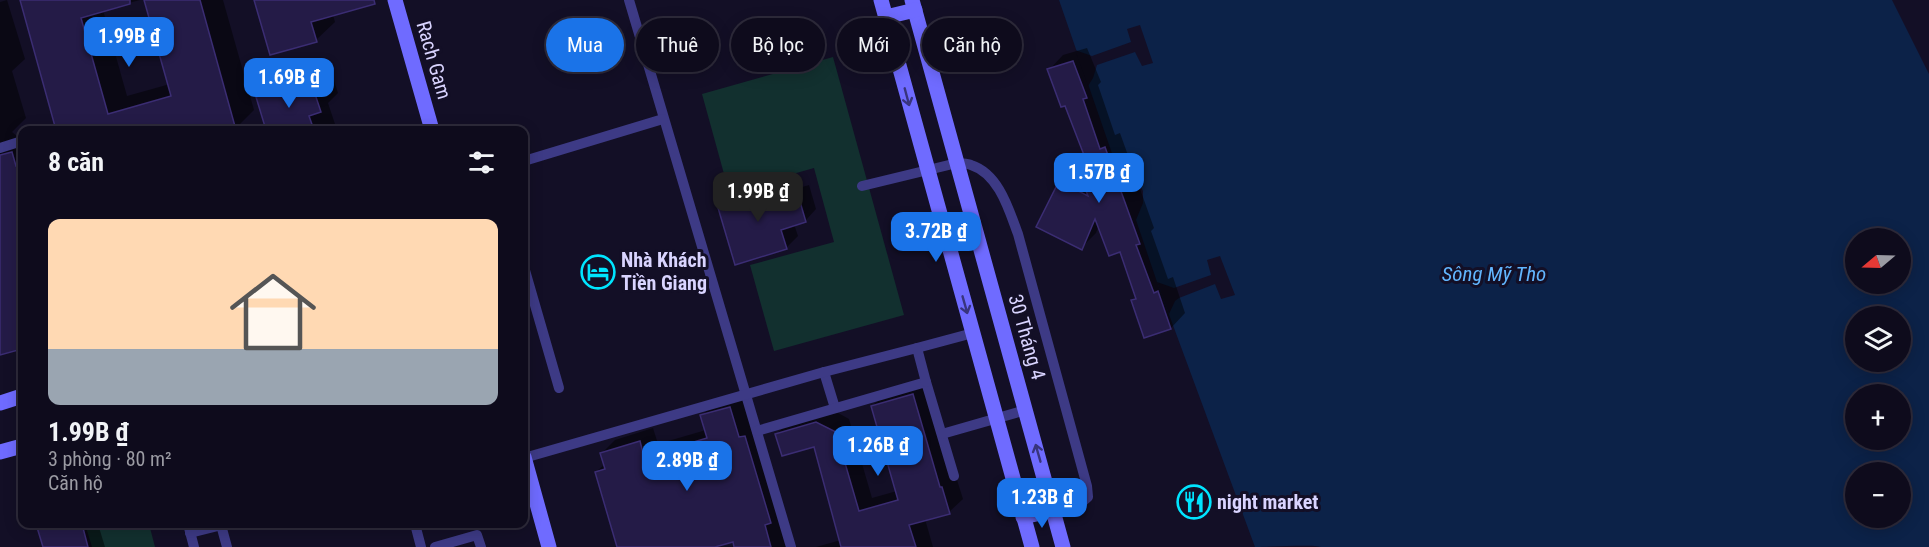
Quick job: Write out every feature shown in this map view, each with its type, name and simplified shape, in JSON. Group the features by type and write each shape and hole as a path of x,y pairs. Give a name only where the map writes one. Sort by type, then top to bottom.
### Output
{"main road":[{"name":"Rach Gam","path":"395,0 431,126"},
{"path":"881,0 1032,547"},
{"path":"886,17 913,5"},
{"name":"30 Tháng 4","path":"913,5 1064,547"},
{"path":"0,403 18,397"},
{"path":"0,452 18,447"},
{"path":"528,472 549,547"},
{"path":"1023,517 1054,510"}],"lane":[{"path":"629,0 791,547"},
{"path":"528,160 663,119"},
{"path":"0,148 18,142"},
{"path":"862,186 957,163 971,165 985,173 1003,195 1018,234 1088,486 1088,498 1080,504 1054,510"},
{"path":"528,303 559,388"},
{"path":"528,457 824,372 973,333"},
{"path":"917,348 954,476"},
{"path":"824,372 835,408"},
{"path":"757,431 926,382"},
{"path":"942,434 1026,410"},
{"path":"189,528 194,547"},
{"path":"224,528 227,547"},
{"path":"416,528 421,547"},
{"path":"435,547 477,535 481,547"}],"green space":[{"path":"833,57 904,315 774,351 750,265 834,242 814,168 729,192 702,94 780,72 825,72 825,59"},
{"path":"86,528 150,528 155,547 92,547"}],"water":[{"name":"Sông Mỹ Tho","path":"1059,0 1892,0 1929,74 1929,547 1255,547 1136,220 1143,203 1143,191 1138,181 1116,165"}],"pier":[{"path":"1140,25 1153,63 1142,66 1135,52 1097,65 1088,86 1075,50 1092,56 1131,42 1127,29"},
{"path":"1220,256 1235,295 1221,299 1215,284 1179,298 1175,301 1169,314 1157,282 1174,288 1211,275 1207,260"}],"building":[{"path":"20,0 130,0 130,4 81,18 108,114 171,96 144,0 200,0 235,126 55,126"},
{"path":"254,0 374,0 375,4 311,22 317,42 270,55"},
{"path":"1073,61 1087,98 1083,99 1100,149 1105,147 1140,244 1136,245 1154,293 1158,291 1171,329 1144,338 1131,300 1136,299 1120,252 1109,256 1095,219 1082,250 1036,227 1059,181 1088,196 1074,159 1084,155 1065,106 1061,107 1047,69"},
{"path":"312,85 321,112 309,116 313,126 265,126 256,97 292,86 293,91"},
{"path":"12,152 16,166 18,165 18,350 0,355 0,155"},
{"path":"768,185 774,203 798,195 806,222 781,230 787,249 735,265 716,201"},
{"path":"913,394 950,514 909,525 916,547 841,547 814,447 782,456 775,434 816,422 836,432 859,511 898,500 871,406"},
{"path":"730,407 739,437 745,436 771,523 765,525 771,547 734,547 733,542 715,547 617,547 595,472 605,469 600,453 640,441 644,457 707,438 700,415"},
{"path":"37,528 83,528 88,547 43,547"}],"place":[{"name":"Nhà Khách Tiền Giang","path":"598,272"},
{"name":"night market","path":"1194,502"}]}
